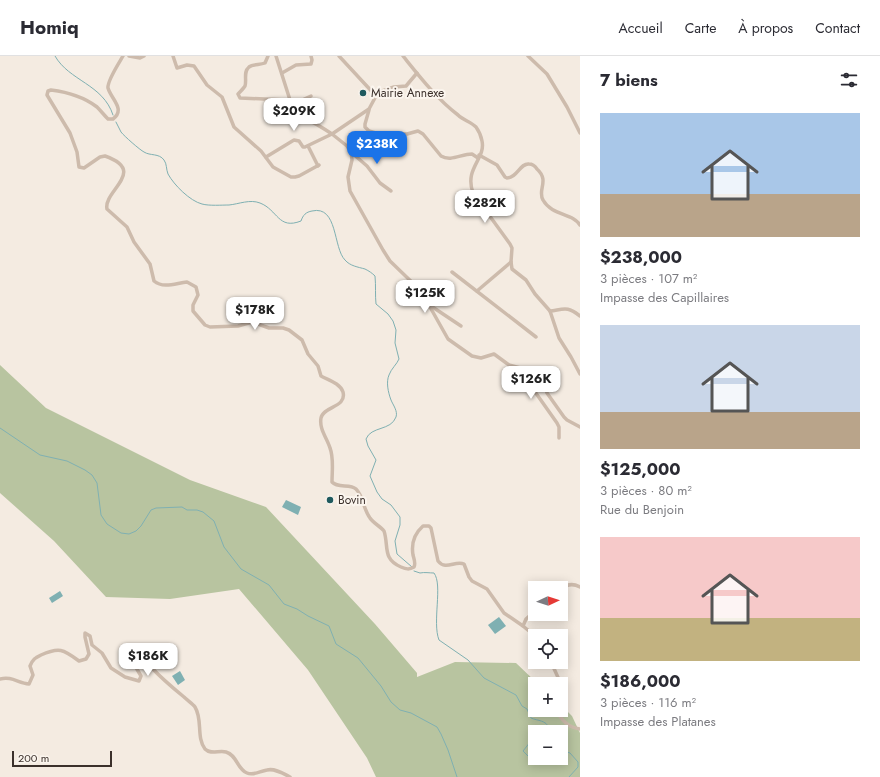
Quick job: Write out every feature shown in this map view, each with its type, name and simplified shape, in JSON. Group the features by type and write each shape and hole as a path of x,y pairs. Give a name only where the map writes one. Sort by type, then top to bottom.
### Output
{"street":[{"path":"123,56 108,82 109,89 119,107 118,113 113,119 108,119 89,101 78,96 51,90 48,91 47,95 70,133 77,152 79,167 84,168 100,157 105,156 122,167 124,176 107,201 107,210 127,227 134,242 150,264 154,281 158,284 164,285 187,282 196,287 198,294 193,305 193,311 205,325 210,327 238,326 252,322 269,328 283,328 299,337 305,344 311,358 318,366 320,376 337,384 342,390 343,399 341,402 325,412 321,419 322,428 330,448 332,482 335,485 352,487 356,490 364,503 368,516 384,531 386,549 391,560 397,565 406,569 414,567 415,564 412,547 414,538 423,526 430,526 438,561 446,566 459,563 464,564 472,581 487,589 504,613 528,630"},
{"path":"129,56 140,58 144,56"},
{"path":"173,56 177,68 187,65 194,66 207,85 222,97 234,127 266,157 273,167 290,177 299,176 319,165 308,146"},
{"path":"268,56 268,59 265,62 250,66 248,69 245,86 239,92 238,96 240,98 300,101 311,96"},
{"path":"276,56 282,73 288,100 274,115 274,120 279,121 295,118 304,119 332,134 347,146 351,152 367,166 380,183 391,191"},
{"path":"282,73 296,65 311,64 311,56"},
{"path":"339,56 376,96"},
{"path":"403,56 429,87 458,116 478,129 483,147 471,174 471,188 483,208 510,244 512,252 512,269 526,280 535,294 550,311 560,338 572,357 580,374"},
{"path":"528,56 547,74 567,107 580,133"},
{"path":"417,73 406,86 389,88 376,96 369,109 365,124 365,127 369,131 382,135 390,133 407,134 418,132 423,134 444,158 453,158 466,154 479,156 495,163 507,178 515,176 524,165 529,164 539,171 543,180 541,194 543,201 555,212 572,218 580,225"},
{"path":"266,157 294,140 299,140 303,147 308,146 332,134 369,109"},
{"path":"351,152 352,160 348,177 352,196 386,256 421,291 448,339 468,354 481,358 494,354 509,365 541,375 547,394 562,415 567,420 580,427"},
{"path":"478,291 511,262"},
{"path":"452,272 536,337"},
{"path":"430,305 461,326"},
{"path":"550,311 567,308 571,309 580,316"},
{"path":"526,370 522,374 521,378 533,389 557,423 558,438"},
{"path":"568,585 580,587"},
{"path":"523,626 528,617"},
{"path":"0,679 8,677 29,684 33,675 30,666 33,660 53,650 60,650 78,662 86,659 89,654 85,633 90,636 92,645 102,653 111,668 125,677 139,681 141,676 131,660 130,652 133,650 138,651 152,669 195,707 199,716 200,736 205,748 210,752 229,753 242,770 247,773 251,774 273,770 290,777"},
{"path":"561,717 567,725 580,729"}],"green space":[{"path":"0,365 46,408 190,480 266,507 375,624 417,673 417,677 455,662 516,663 531,677 528,677 528,717 568,717 568,712 572,716 580,733 580,777 376,777 367,758 308,670 239,589 170,599 106,597 54,541 0,493"}],"water":[{"path":"286,500 301,507 298,515 282,507"},
{"path":"60,591 63,596 52,603 49,598"},
{"path":"499,617 506,626 495,634 488,625"},
{"path":"180,671 185,680 178,685 172,676"}],"waterway":[{"path":"55,56 69,71 102,96 113,115"},
{"path":"116,122 121,132 139,149 146,153 157,155 164,160 168,174 174,183 192,200 205,205 229,205 256,202 266,206 287,223 301,221 305,214 312,211 320,211 326,214 331,221 338,246 345,260 352,265 372,273 375,276 376,304 388,314 393,321 396,330 395,343 399,359 388,378 389,394 396,410 396,417 390,425 372,432 366,439 368,446 376,460 370,476 382,499 391,505 400,517 400,525 395,541 397,554 412,567"},
{"path":"0,428 40,455 67,461 92,475 97,483 101,515 107,524 121,533 129,534 136,531 151,510 156,508 182,507 187,510 197,510 203,512 214,521 224,547 241,569 269,585 284,604 297,609 329,626 336,644 358,658 381,686 391,702 400,710 411,713 437,727 448,750 457,777"},
{"path":"414,571 420,573 434,573 437,579 437,632 439,640 468,660 484,678 516,695 522,706 527,709 531,718 544,722 548,725"},
{"path":"528,745 523,751 528,756"},
{"path":"568,752 578,762 578,767 569,777"}],"place":[{"name":"Mairie Annexe","path":"363,93"},
{"name":"Bovin","path":"330,500"}]}
